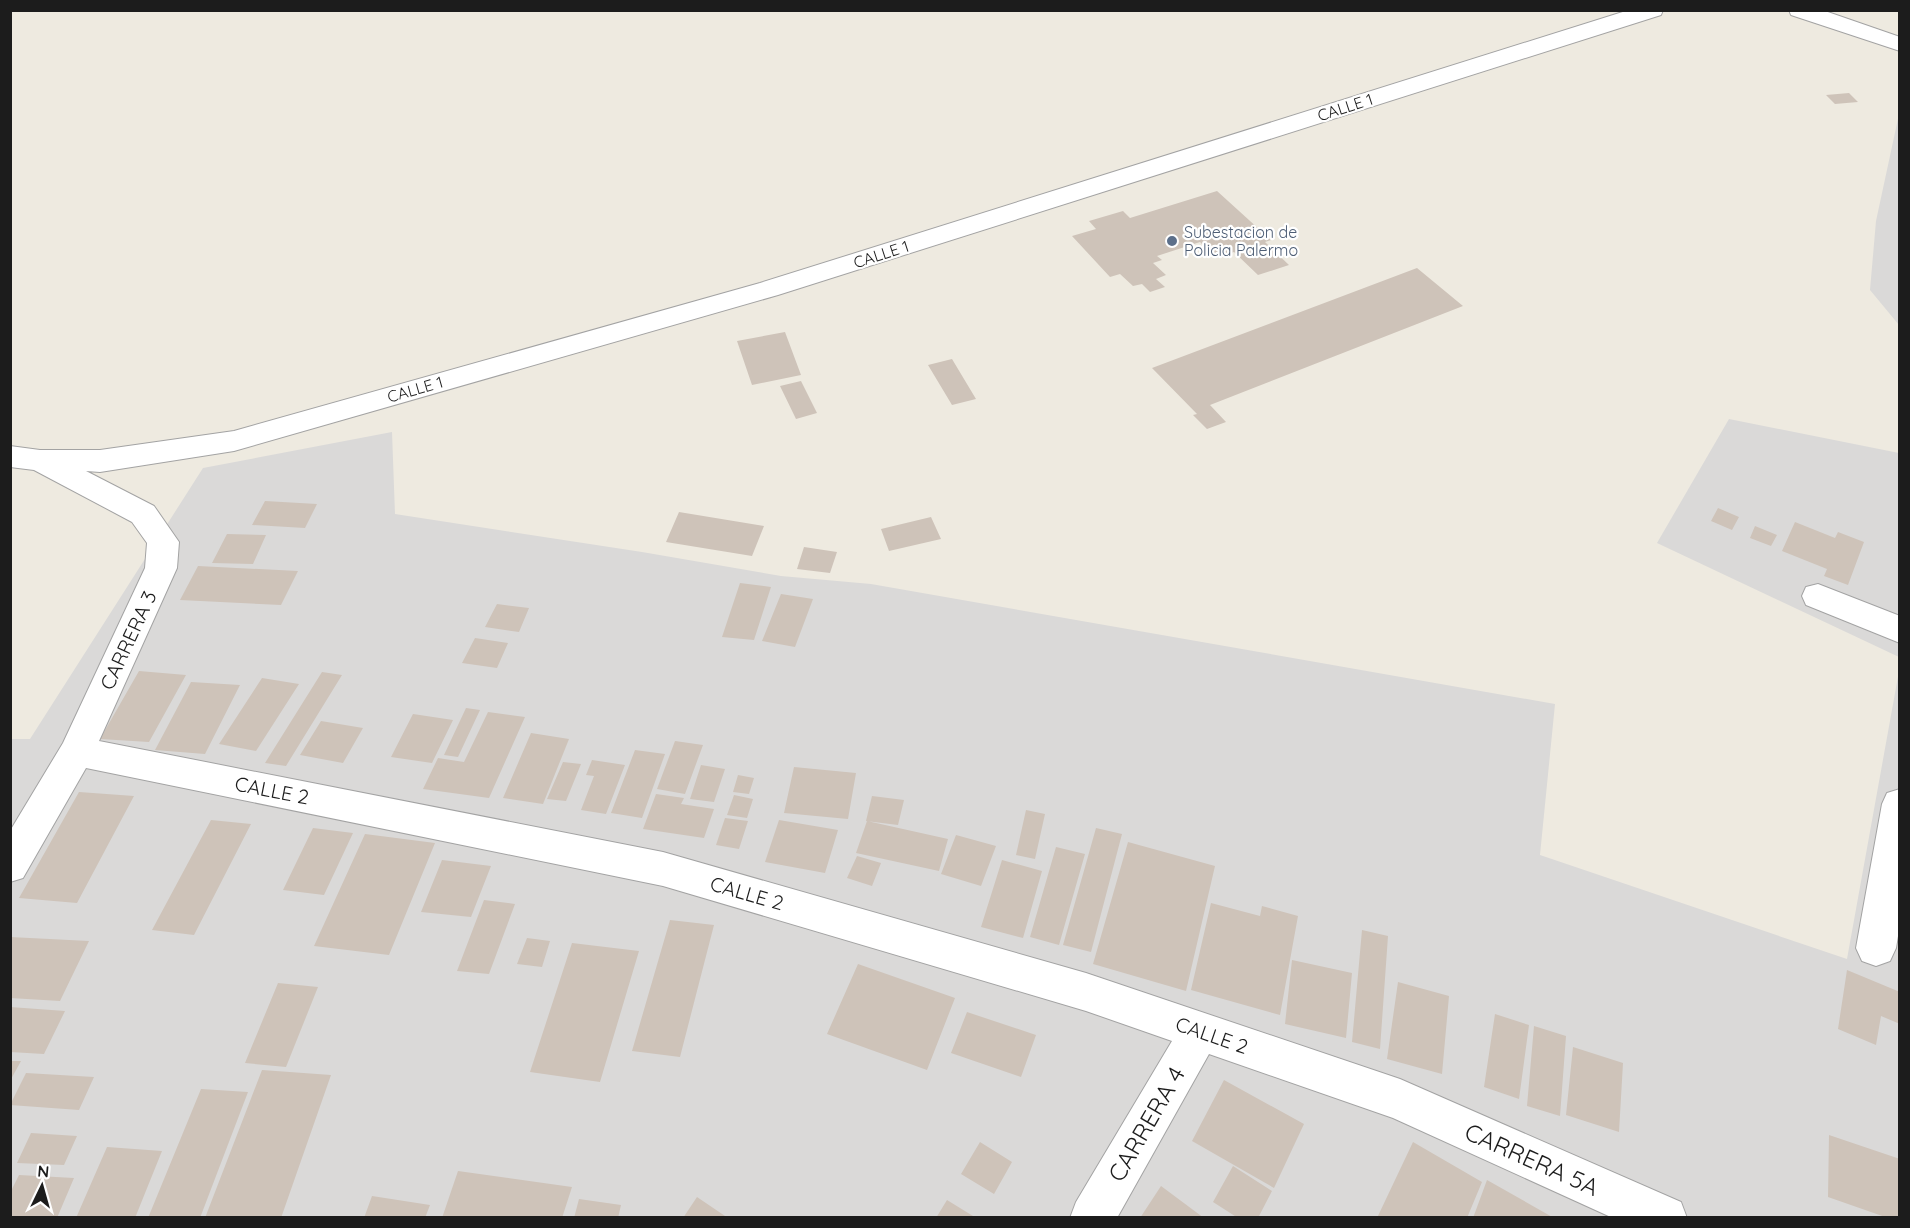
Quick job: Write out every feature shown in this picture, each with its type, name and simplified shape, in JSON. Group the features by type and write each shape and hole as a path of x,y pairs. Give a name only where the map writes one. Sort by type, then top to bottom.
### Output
{"street":[{"name":"CALLE 1","path":"25,458 100,461 234,441 769,289 1653,10"},
{"path":"1799,10 1852,30 1867,47 1895,53"},
{"name":"CARRERA 3","path":"10,866 76,751 161,568 163,542 143,514 25,458"},
{"path":"1818,596 1899,630"},
{"name":"CALLE 2","path":"76,751 663,869 1086,992 1400,1100"},
{"path":"1876,948 1899,804"},
{"name":"CARRERA 4","path":"1092,1218 1200,1030"},
{"name":"CARRERA 5A","path":"1400,1100 1665,1218"}],"shaded area":[{"path":"1899,114 1900,325 1870,290 1876,221"},
{"path":"1729,419 1899,453 1899,657 1657,543"},
{"path":"392,432 395,514 781,576 871,584 1555,704 1540,855 1847,959 1899,671 1899,1217 11,1218 11,739 30,739 203,468"}],"building":[{"path":"1849,93 1858,102 1835,104 1826,95"},
{"name":"Subestacion de Policia Palermo","path":"1217,191 1271,240 1265,242 1289,265 1258,275 1234,252 1216,258 1200,242 1157,256 1162,260 1153,263 1166,275 1156,279 1165,287 1150,292 1142,284 1133,286 1120,274 1110,277 1072,236 1096,229 1089,221 1123,211 1130,218"},
{"path":"1417,268 1463,306 1210,405 1226,422 1207,429 1193,415 1197,414 1152,368"},
{"path":"785,332 801,375 752,385 737,341"},
{"path":"952,359 976,399 952,405 928,365"},
{"path":"801,381 817,413 796,419 780,386"},
{"path":"265,501 317,504 305,528 252,525"},
{"path":"1718,508 1739,517 1732,530 1711,521"},
{"path":"679,512 764,526 752,556 666,542"},
{"path":"931,517 941,539 889,551 881,529"},
{"path":"1795,522 1835,538 1838,532 1864,542 1848,585 1824,576 1827,569 1782,551"},
{"path":"1755,526 1777,535 1771,546 1750,538"},
{"path":"227,534 266,535 253,564 212,563"},
{"path":"804,547 837,552 830,573 797,569"},
{"path":"198,566 298,571 281,605 180,600"},
{"path":"740,583 771,587 754,640 722,637"},
{"path":"781,594 813,599 795,647 762,641"},
{"path":"497,604 529,608 519,632 485,627"},
{"path":"475,638 508,643 497,668 462,663"},
{"path":"139,671 186,675 149,742 100,739"},
{"path":"322,672 342,675 286,766 265,763"},
{"path":"262,678 299,684 256,751 219,744"},
{"path":"191,682 240,685 205,754 155,750"},
{"path":"466,708 480,710 458,757 444,755"},
{"path":"488,712 525,717 489,798 423,789 438,758 464,762"},
{"path":"413,714 453,720 432,763 391,757"},
{"path":"321,721 363,728 343,763 300,755"},
{"path":"531,733 569,739 543,804 503,798"},
{"path":"675,741 703,745 685,794 657,789"},
{"path":"635,750 665,754 642,818 611,813"},
{"path":"592,760 625,765 606,814 581,810 594,776 586,775"},
{"path":"563,762 581,764 566,801 547,799"},
{"path":"701,765 725,769 714,802 690,799"},
{"path":"794,767 856,773 848,819 784,813"},
{"path":"738,775 754,778 749,794 733,792"},
{"path":"79,792 134,796 77,903 19,898"},
{"path":"656,794 684,798 681,804 714,809 704,838 643,829"},
{"path":"734,795 753,799 747,818 727,815"},
{"path":"872,796 904,800 898,825 866,821"},
{"path":"1026,810 1045,814 1035,859 1016,855"},
{"path":"725,818 748,821 739,849 716,845"},
{"path":"211,820 251,824 194,935 152,930"},
{"path":"779,820 838,830 825,873 765,862"},
{"path":"867,821 948,839 939,871 856,853"},
{"path":"313,828 353,833 324,895 283,890"},
{"path":"1096,828 1122,834 1091,952 1063,945"},
{"path":"365,834 435,843 389,955 314,946"},
{"path":"956,835 996,846 981,886 941,874"},
{"path":"1128,842 1215,866 1186,991 1093,964"},
{"path":"1056,847 1085,854 1059,945 1030,937"},
{"path":"857,856 881,863 872,886 847,878"},
{"path":"442,860 491,866 471,917 421,912"},
{"path":"1002,860 1042,871 1023,938 981,927"},
{"path":"484,900 515,904 489,974 457,971"},
{"path":"1211,903 1260,916 1262,906 1298,916 1280,1015 1191,990"},
{"path":"670,920 714,925 680,1057 632,1051"},
{"path":"1362,930 1388,936 1380,1049 1352,1042"},
{"path":"10,937 89,941 60,1001 10,998"},
{"path":"527,938 550,941 542,967 517,964"},
{"path":"572,943 639,951 600,1082 530,1072"},
{"path":"1292,960 1352,973 1346,1038 1285,1024"},
{"path":"858,964 955,998 927,1070 827,1034"},
{"path":"1847,970 1900,992 1900,1024 1881,1016 1876,1045 1838,1029"},
{"path":"1398,982 1449,996 1442,1074 1387,1059"},
{"path":"278,983 318,987 286,1067 245,1063"},
{"path":"10,1007 65,1011 44,1054 10,1052"},
{"path":"967,1012 1036,1035 1021,1077 951,1053"},
{"path":"1495,1014 1529,1025 1519,1099 1484,1087"},
{"path":"1534,1026 1566,1036 1560,1116 1527,1106"},
{"path":"1573,1047 1623,1063 1619,1132 1566,1115"},
{"path":"10,1061 21,1061 10,1081"},
{"path":"262,1070 331,1075 281,1218 205,1218"},
{"path":"26,1073 94,1077 79,1110 10,1105"},
{"path":"1224,1080 1304,1124 1274,1188 1192,1141"},
{"path":"201,1089 248,1092 200,1218 148,1218"},
{"path":"31,1133 77,1136 64,1165 17,1163"},
{"path":"1829,1135 1900,1159 1900,1218 1888,1218 1828,1197"},
{"path":"980,1142 1012,1162 994,1194 961,1174"},
{"path":"1413,1142 1482,1182 1467,1218 1377,1218"},
{"path":"107,1147 162,1151 135,1218 76,1218"},
{"path":"1233,1166 1272,1191 1258,1218 1238,1218 1213,1202"},
{"path":"458,1171 572,1187 562,1218 442,1218"},
{"path":"19,1175 74,1178 57,1218 10,1218 10,1193"},
{"path":"1487,1180 1554,1218 1473,1218"},
{"path":"1161,1186 1204,1218 1140,1218"},
{"path":"372,1196 430,1205 425,1218 364,1218"},
{"path":"697,1197 728,1218 683,1218"},
{"path":"579,1199 621,1205 618,1218 574,1218"},
{"path":"947,1200 973,1216 972,1218 936,1218"}],"place":[{"name":"Subestacion de Policia Palermo","path":"1172,241"}]}
